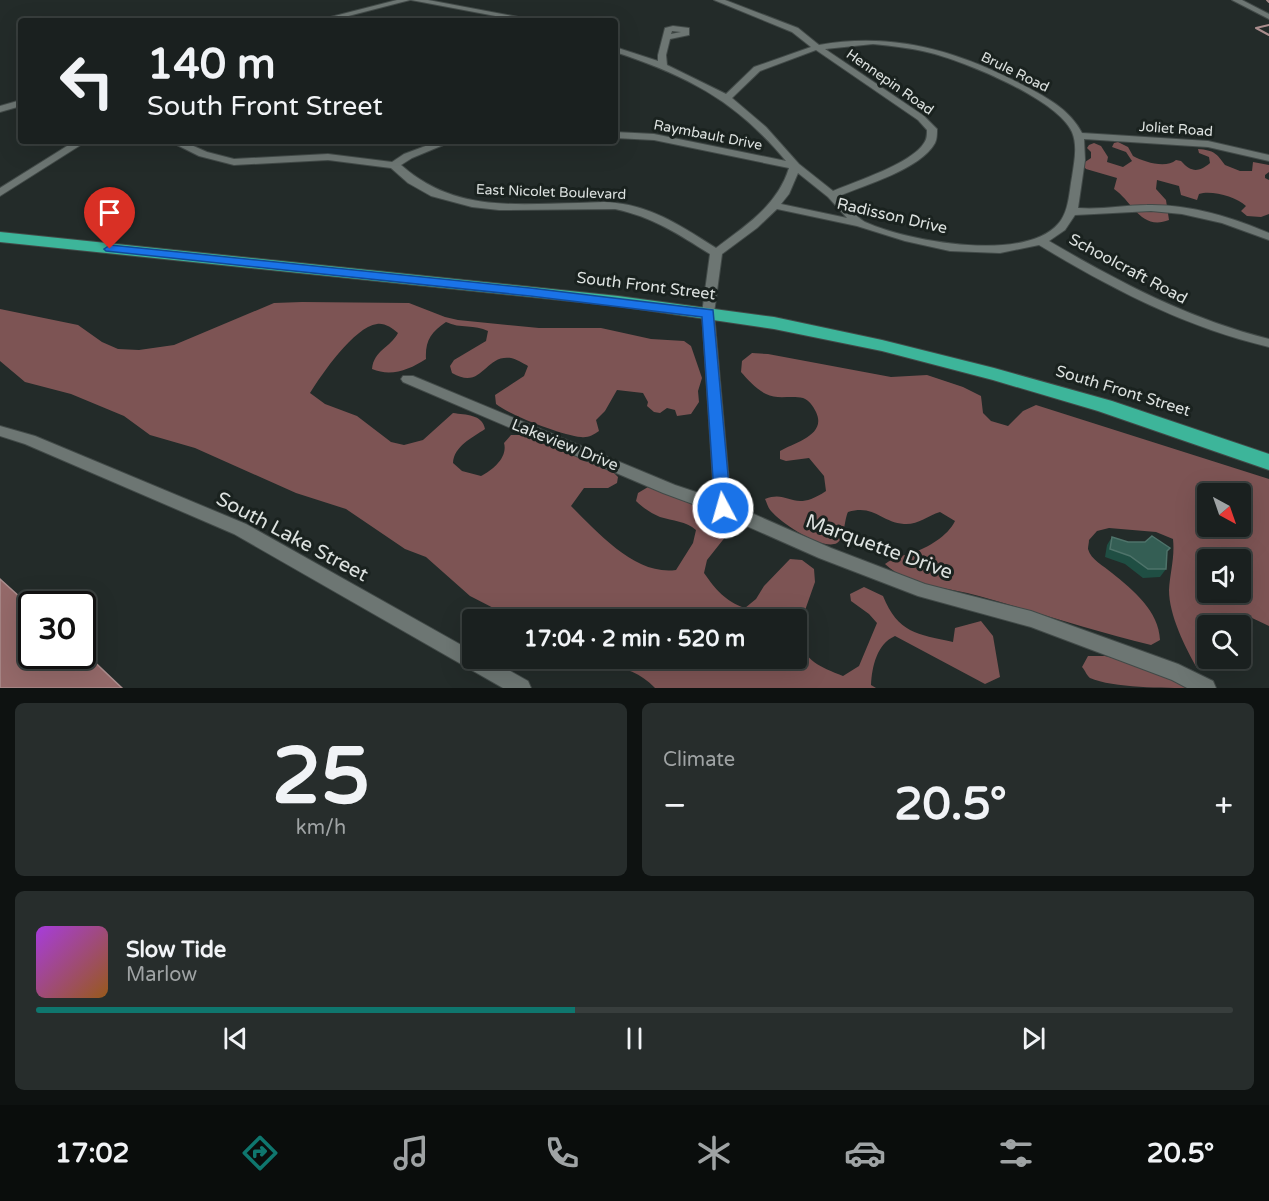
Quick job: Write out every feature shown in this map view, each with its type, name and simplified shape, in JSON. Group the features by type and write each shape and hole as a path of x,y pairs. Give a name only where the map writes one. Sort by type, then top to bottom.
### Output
{"highway":[{"name":"South Front Street","path":"0,237 530,292 708,313 825,333 1009,376 1172,426 1269,462"}],"street":[{"path":"331,18 406,0"},
{"path":"415,0 518,18"},
{"path":"718,0 795,30 817,47"},
{"path":"1236,0 1269,17"},
{"path":"663,65 662,55 667,36"},
{"name":"Brule Road","path":"727,98 756,70 817,47 864,40 894,42 975,66 1002,77 1051,104 1072,123 1079,136"},
{"name":"Hennepin Road","path":"817,47 921,118 932,129 931,142 921,153 875,178 832,195"},
{"path":"618,50 663,65 727,98 775,142 795,166 832,195 859,223"},
{"path":"0,109 18,104"},
{"name":"Raymbault Drive","path":"618,135 654,137 795,166"},
{"path":"1079,136 1080,149 1072,211 1089,213 1136,209 1173,210 1222,219 1266,233"},
{"name":"Joliet Road","path":"1079,136 1208,144 1269,158"},
{"path":"0,192 77,144"},
{"path":"181,144 203,154 234,162 328,158 394,165 408,156 440,144"},
{"name":"East Nicolet Boulevard","path":"394,165 412,181 454,201 499,207 615,206 635,210 665,221 716,253"},
{"path":"723,508 708,313 716,253 776,206 789,186 795,166"},
{"name":"Radisson Drive","path":"776,206 859,223 910,240 954,247 1003,248 1042,242 1064,226 1072,211"},
{"name":"Schoolcraft Road","path":"1042,242 1154,304 1201,323 1269,343"},
{"name":"Lakeview Drive","path":"408,379 669,489 723,508"},
{"name":"South Lake Street","path":"0,431 30,440 240,529 520,688"},
{"name":"Marquette Drive","path":"723,508 825,553 924,591 1031,619 1178,673 1206,688"}],"shaded area":[{"path":"1118,142 1128,147 1133,156 1155,164 1167,164 1176,160 1191,169 1198,170 1210,163 1209,157 1199,153 1198,149 1208,150 1217,155 1225,165 1240,171 1252,171 1253,162 1269,165 1269,172 1265,178 1269,180 1269,214 1261,217 1247,216 1241,211 1246,206 1230,197 1204,193 1199,194 1197,200 1181,195 1179,186 1157,180 1156,189 1166,200 1169,220 1151,222 1138,213 1114,189 1117,178 1086,169 1082,164 1091,158 1091,152 1087,148 1094,143 1101,146 1108,157 1107,162 1123,167 1132,161 1126,152 1112,147"},
{"path":"274,303 409,303 458,320 539,328 601,328 651,339 684,341 691,346 702,378 698,391 699,402 691,414 677,416 675,410 667,408 660,413 654,412 647,406 648,402 643,393 617,390 605,411 596,420 599,431 586,437 573,436 537,424 496,404 495,395 524,376 528,366 520,361 502,358 470,378 452,373 450,366 454,360 486,341 488,331 446,322 430,337 426,359 406,369 393,372 372,369 376,357 398,333 383,324 368,327 339,352 310,393 325,404 357,416 391,442 404,445 423,440 453,413 477,418 481,420 485,429 460,447 453,463 462,471 481,476 502,458 504,443 511,435 529,435 613,472 618,477 617,483 608,488 584,488 571,506 618,550 646,566 661,570 676,570 693,543 696,530 647,510 636,501 638,493 648,487 722,513 727,520 726,536 707,560 704,573 717,590 732,602 745,608 756,599 764,586 790,559 802,560 814,569 815,582 805,609 495,609 470,596 426,557 405,549 346,509 296,493 195,448 150,435 124,416 71,394 25,382 0,361 0,309 78,325 102,342 118,349 139,350 174,345"},
{"path":"752,353 891,377 927,375 963,387 981,396 983,413 991,421 1008,426 1023,411 1036,405 1269,479 1269,626 1251,617 1251,615 1232,613 1231,615 1197,615 1197,668 1178,630 1170,600 1173,539 1156,532 1109,528 1097,531 1089,540 1088,548 1095,560 1128,587 1150,611 1159,629 1160,640 1151,645 979,596 917,582 895,572 885,564 924,548 947,532 955,521 940,512 918,522 904,524 871,512 857,510 848,512 840,541 831,544 813,540 776,516 765,499 780,497 806,501 826,491 824,476 809,458 786,461 780,459 780,451 808,437 817,427 816,412 803,398 775,397 766,394 741,372 742,361"},
{"path":"0,579 18,595 18,669 96,669 96,663 122,688 0,688"},
{"path":"864,587 883,596 895,618 910,630 953,642 955,628 981,621 993,636 1000,677 985,684 895,636 884,644 877,656 871,685 876,688 655,688 641,676 626,669 807,669 807,656 814,662 843,676 859,666 877,623 851,601 850,594"},
{"path":"1088,656 1105,656 1158,669 1192,688 1140,687 1112,684 1090,678 1082,667"}],"building":[{"path":"1152,536 1170,548 1167,551 1166,569 1148,569 1130,556 1110,549 1112,537 1128,542 1145,542"}],"waterway":[{"path":"1269,25 1256,28 1269,35"}],"route":[{"path":"110,249 530,292 708,313 718,467 723,508"}]}
